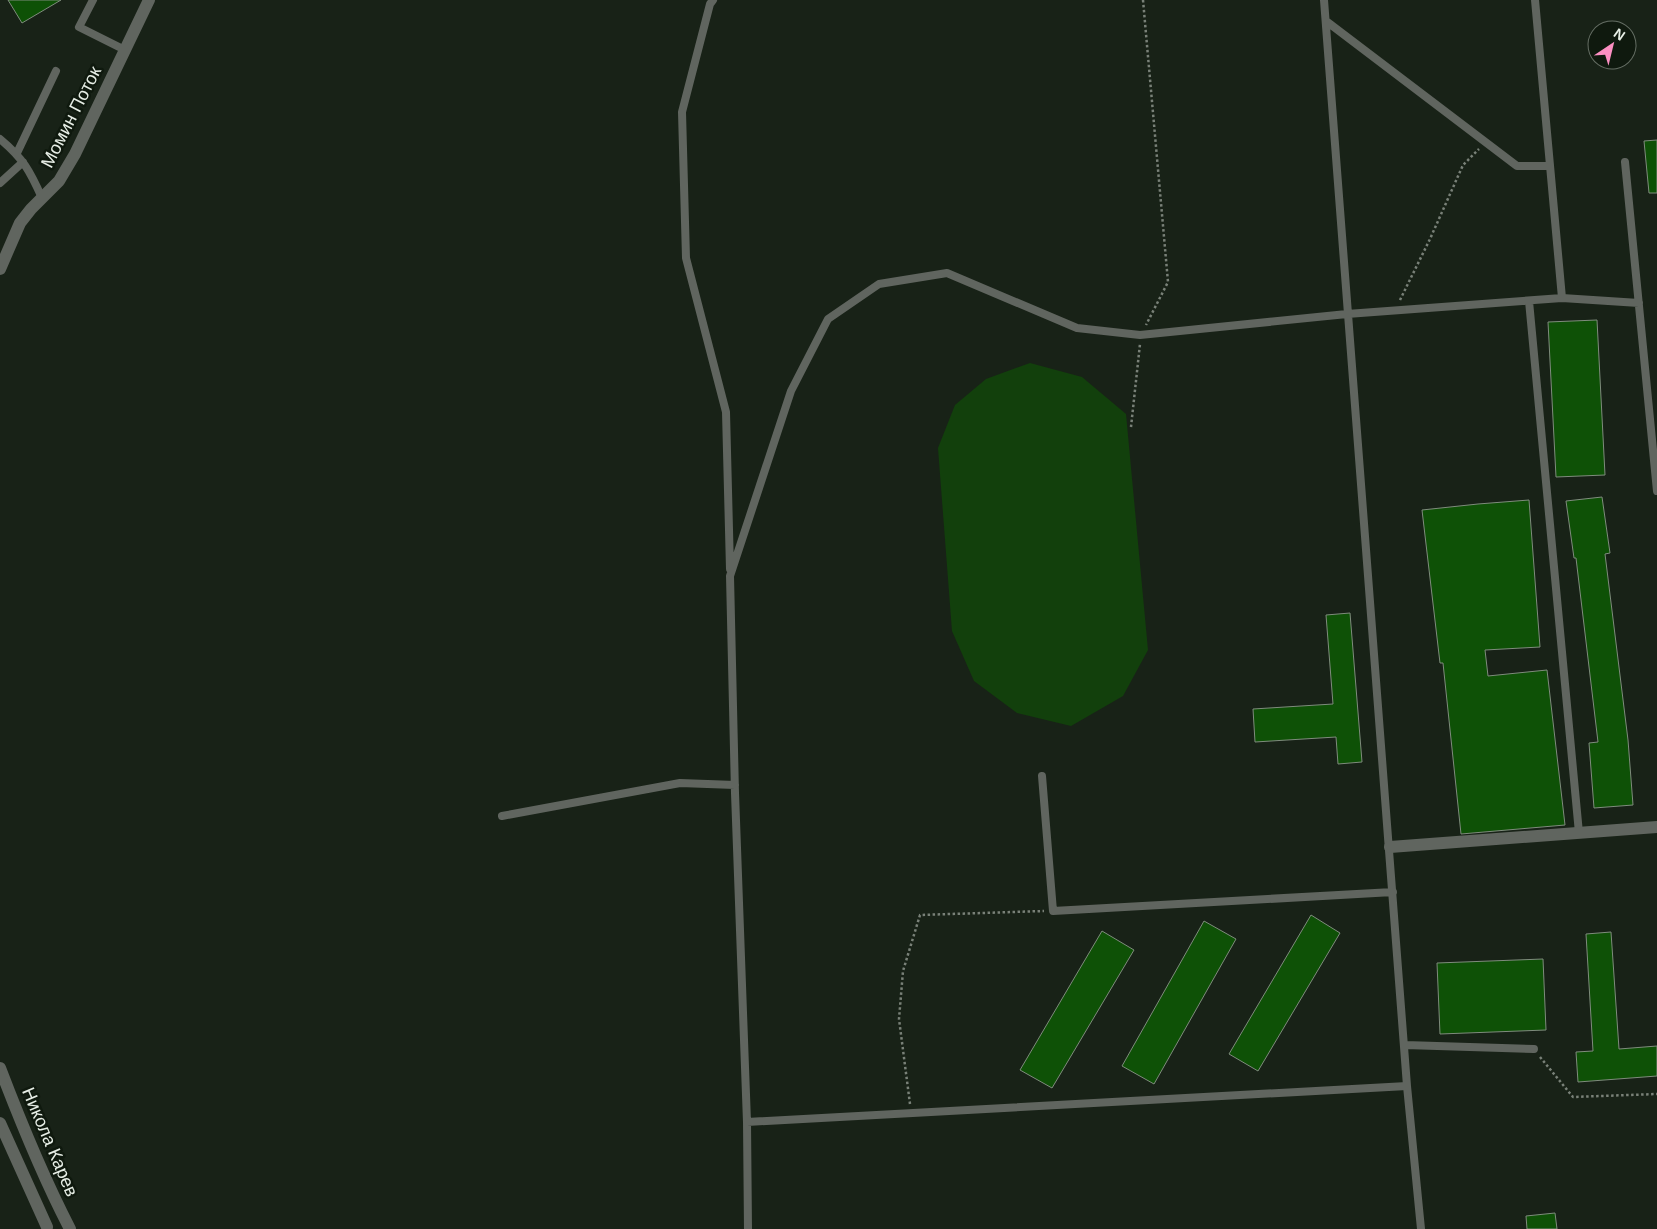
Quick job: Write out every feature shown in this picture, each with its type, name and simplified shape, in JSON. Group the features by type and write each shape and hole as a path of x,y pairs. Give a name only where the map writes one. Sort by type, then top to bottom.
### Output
{"street":[{"name":"Момин Поток","path":"0,269 20,223 31,208 59,181 75,154 149,0"},
{"path":"1390,847 1657,827"},
{"name":"Никола Карев","path":"0,1068 34,1154 70,1229"},
{"path":"0,1123 47,1227"}],"lane":[{"path":"93,0 79,27 125,50"},
{"path":"713,0 710,4 682,112 686,258 726,412 735,785 747,1122 748,1229"},
{"path":"1324,0 1407,1086 1421,1229"},
{"path":"1535,0 1562,298"},
{"path":"1326,21 1517,166 1549,166"},
{"path":"16,153 56,71"},
{"path":"0,139 16,153 31,173 42,198"},
{"path":"0,183 23,162"},
{"path":"1625,162 1657,491"},
{"path":"730,576 791,391 811,351 828,319 879,284 947,273 1077,328 1140,336 1347,314 1529,300 1562,298 1638,303"},
{"path":"1529,300 1579,833"},
{"path":"1042,776 1053,911 1393,892"},
{"path":"502,816 680,783 735,785"},
{"path":"1405,1044 1534,1049"},
{"path":"747,1122 1407,1086"}],"path":[{"path":"1131,427 1140,336 1168,282 1143,0"},
{"path":"1395,310 1430,239 1463,165 1485,143"},
{"path":"912,1113 899,1019 903,972 920,915 1053,911"},
{"path":"1534,1049 1573,1097 1657,1094"}],"green space":[{"path":"1030,363 1082,377 1126,414 1148,650 1123,696 1071,726 1017,713 974,681 952,631 938,448 955,405 986,379"}],"building":[{"path":"8,0 61,0 22,23"},
{"path":"1657,140 1657,193 1649,193 1644,141"},
{"path":"1597,320 1605,475 1556,477 1548,322"},
{"path":"1602,497 1610,553 1605,554 1628,740 1633,805 1594,808 1589,743 1598,742 1576,558 1574,558 1566,501"},
{"path":"1529,500 1540,647 1485,650 1488,676 1547,670 1565,825 1461,834 1443,663 1440,663 1422,510"},
{"path":"1350,613 1362,762 1338,764 1336,737 1255,742 1253,709 1333,704 1326,615"},
{"path":"1311,915 1340,933 1258,1071 1229,1054"},
{"path":"1204,921 1236,939 1154,1084 1122,1066"},
{"path":"1102,931 1134,950 1052,1088 1020,1070"},
{"path":"1611,932 1619,1049 1657,1046 1657,1076 1578,1082 1576,1052 1593,1051 1586,934"},
{"path":"1543,959 1546,1030 1440,1034 1437,963"},
{"path":"1555,1213 1557,1229 1527,1229 1526,1216"}]}
